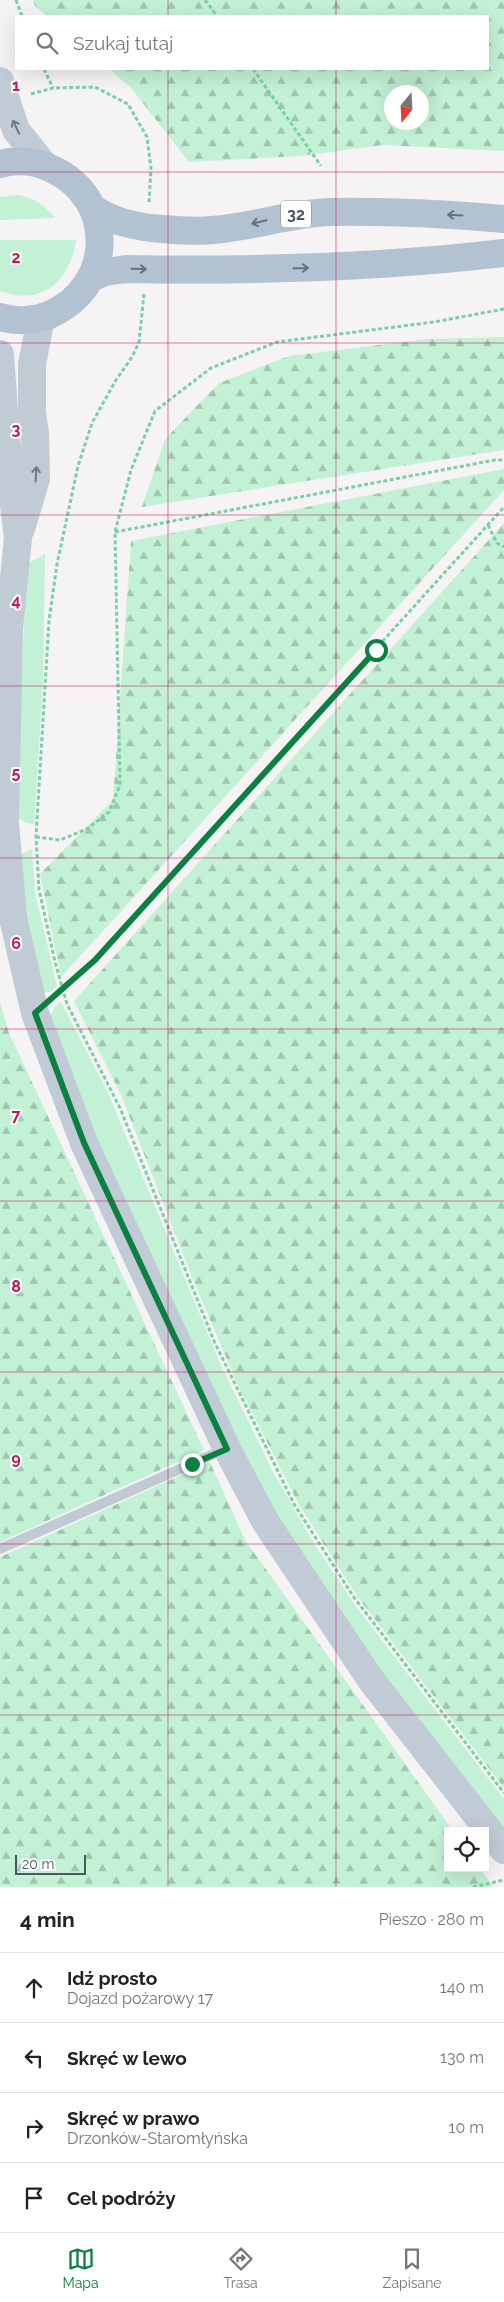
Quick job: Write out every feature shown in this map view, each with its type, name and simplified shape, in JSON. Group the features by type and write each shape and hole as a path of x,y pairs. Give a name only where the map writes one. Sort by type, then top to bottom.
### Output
{"main road":[{"path":"0,81 16,130 28,148 44,165"},
{"name":"32","path":"0,164 24,161 44,165 65,175 82,190 94,209 100,243 92,278 79,296 62,309 42,318 24,320 0,317"},
{"name":"32","path":"94,209 107,218 123,223 181,231 213,230 289,215 328,212 412,213 504,219"},
{"path":"92,278 112,271 350,267 420,263 504,253"},
{"path":"42,318 32,364 32,413 35,433 36,479 18,538 9,629 4,772 6,832 13,918 35,1013 84,1143 227,1449 265,1522 371,1680 504,1850"},
{"path":"0,354 6,438 18,538"}],"lane":[{"path":"0,1549 227,1449"}],"path":[{"path":"16,0 22,15"},
{"path":"205,0 216,15"},
{"path":"44,70 53,88 95,87 128,104 147,137 151,168 148,227"},
{"path":"254,70 321,166"},
{"path":"146,269 139,342 132,358 116,380 92,422 78,466 58,557 49,621 36,837 39,889 62,989 76,1022 120,1108 214,1341 294,1504 353,1596 504,1793"},
{"path":"6,832 60,840 87,829 109,812 120,785 115,532 131,470 155,411 211,368 277,342 434,322 504,309"},
{"path":"115,532 495,460 504,460"},
{"path":"35,1013 95,960 504,507"},
{"path":"488,525 497,543 504,547"},
{"path":"473,1887 504,1880"}],"green space":[{"path":"33,0 504,0 504,151 383,145 300,156 189,162 131,88 110,70 489,70 489,15 46,15 35,6"},
{"path":"18,195 39,203 56,218 0,220 0,197"},
{"path":"0,240 76,240 68,268 60,278 52,287 41,293 29,296 0,291"},
{"path":"504,337 504,450 142,507 165,439 219,383 289,356 428,339"},
{"path":"504,469 504,490 61,977 40,874 113,800 131,541"},
{"path":"504,523 504,1788 357,1596 298,1503 236,1381 192,1277 121,1095 74,1001"},
{"path":"45,554 43,682 34,824 26,823 16,816 26,576 29,563"},
{"path":"32,849 35,893 57,986 50,992 43,992 31,953 18,856"},
{"path":"0,1002 9,1033 204,1450 0,1542"},
{"path":"61,1002 109,1095 219,1361 274,1474 315,1545 357,1608 504,1799 504,1832 385,1680 300,1556 241,1453 89,1127 50,1017 55,1007"},
{"path":"210,1462 245,1540 450,1827 444,1827 444,1872 483,1872 493,1887 0,1887 0,1557"}],"route":[{"path":"192,1464 227,1449 84,1143 58,1079 35,1013 95,960 376,650"}]}
